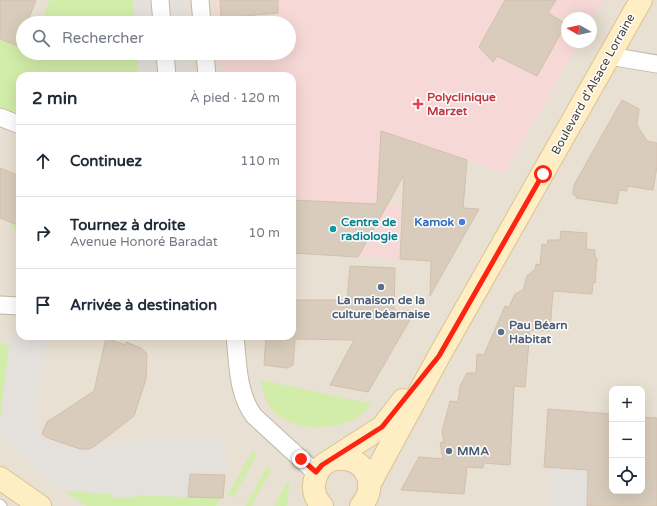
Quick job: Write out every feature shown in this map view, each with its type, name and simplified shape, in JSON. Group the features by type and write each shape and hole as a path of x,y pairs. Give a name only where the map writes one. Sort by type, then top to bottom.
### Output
{"main road":[{"name":"Boulevard d'Alsace Lorraine","path":"368,499 439,356 641,0"},
{"name":"Boulevard d'Alsace Lorraine","path":"324,466 382,427 439,356"},
{"name":"Boulevard d'Alsace Lorraine","path":"324,466 339,458 356,462 363,468 368,499"},
{"path":"318,505 313,487 324,466"},
{"path":"0,478 40,506"}],"street":[{"path":"160,0 161,16"},
{"path":"200,0 201,16"},
{"path":"609,56 657,64"},
{"path":"166,60 167,72"},
{"path":"206,60 207,72"},
{"path":"0,117 16,123"},
{"path":"0,306 16,306"},
{"path":"236,340 242,392 246,406 254,416 324,466"}],"shaded area":[{"path":"0,0 657,0 657,506 0,506"},
{"path":"133,0 154,0 155,16 134,16"},
{"path":"167,0 183,0 184,16 168,16"},
{"name":"Polyclinique Marzet","path":"214,0 603,0 596,12 561,12 561,48 576,48 505,173 381,131 377,204 403,205 400,259 296,253 296,72 221,72 220,60 296,60 296,16 215,16"},
{"path":"138,60 160,60 161,72 139,72"},
{"path":"173,60 189,60 190,72 174,72"},
{"path":"11,330 16,330 16,340 48,340 34,420 39,429 48,438 80,449 89,449 95,446 161,438 225,436 225,475 190,474 188,497 135,495 134,498 112,497 112,494 63,491 0,438 0,421"},
{"path":"564,409 609,414 609,420 588,458 587,506 548,506 550,467 560,468"}],"green space":[{"path":"50,0 133,0 134,16 44,16"},
{"path":"0,39 16,45 16,60 138,60 139,72 16,72 16,114 0,108"},
{"path":"10,222 16,224 16,234"},
{"path":"0,343 9,346 0,421"},
{"path":"261,380 372,404 360,416 349,422 327,427 303,426 282,418 271,408 265,397"},
{"path":"252,451 257,454 233,498 228,495"},
{"path":"267,467 272,470 251,506 245,506"},
{"path":"288,481 287,506 274,506"},
{"path":"63,491 112,494 112,496 134,498 135,495 220,498 216,506 88,506"}],"building":[{"path":"0,0 36,0 30,16 16,16 16,45 0,39"},
{"path":"220,0 278,0 278,13 244,16 221,16"},
{"path":"505,0 556,0 548,13 561,21 561,33 537,76 497,56 493,62 479,47"},
{"path":"622,100 639,109 637,125 647,141 657,143 657,166 653,190 627,186 627,191 619,190 617,204 576,198 576,195 573,195 574,185"},
{"path":"381,131 467,160 463,208 479,209 430,296 431,261 400,259 404,175 358,257 296,253 296,200 377,204"},
{"path":"0,168 16,174 16,224 0,218"},
{"path":"561,231 587,233 586,249 595,250 595,257 597,258 595,283 593,282 592,294 553,291 550,331 530,330 525,387 514,386 510,465 484,463 483,468 467,467 464,494 401,490 419,457 443,459 440,443 444,442 442,432 450,401 458,402 460,386 467,373 476,373 477,354 484,355 505,306 509,307 515,294 523,290 527,276 535,269 536,264 540,265 542,244 547,245 548,240 560,240"},
{"path":"350,266 395,268 394,310 415,311 368,392 330,385 354,340 296,339 296,300 347,300"},
{"path":"106,340 111,340 125,345 126,342 141,348 147,354 146,379 134,416 95,446 89,449 80,449 48,438 42,434 47,422 94,391"},
{"path":"266,340 295,340 293,365 287,368 264,365"},
{"path":"548,409 609,414 609,494 645,494 645,417 657,418 657,506 587,506 588,470 544,467"},
{"path":"190,474 225,475 223,498 188,497"}],"place":[{"name":"Polyclinique Marzet","path":"418,104"},
{"name":"Kamok","path":"462,222"},
{"name":"Centre de radiologie","path":"333,229"},
{"name":"La maison de la culture béarnaise","path":"381,287"},
{"name":"Pau Béarn Habitat","path":"501,332"},
{"name":"MMA","path":"449,451"}],"route":[{"path":"301,459 316,472 322,465 382,427 439,356 543,174"}]}
